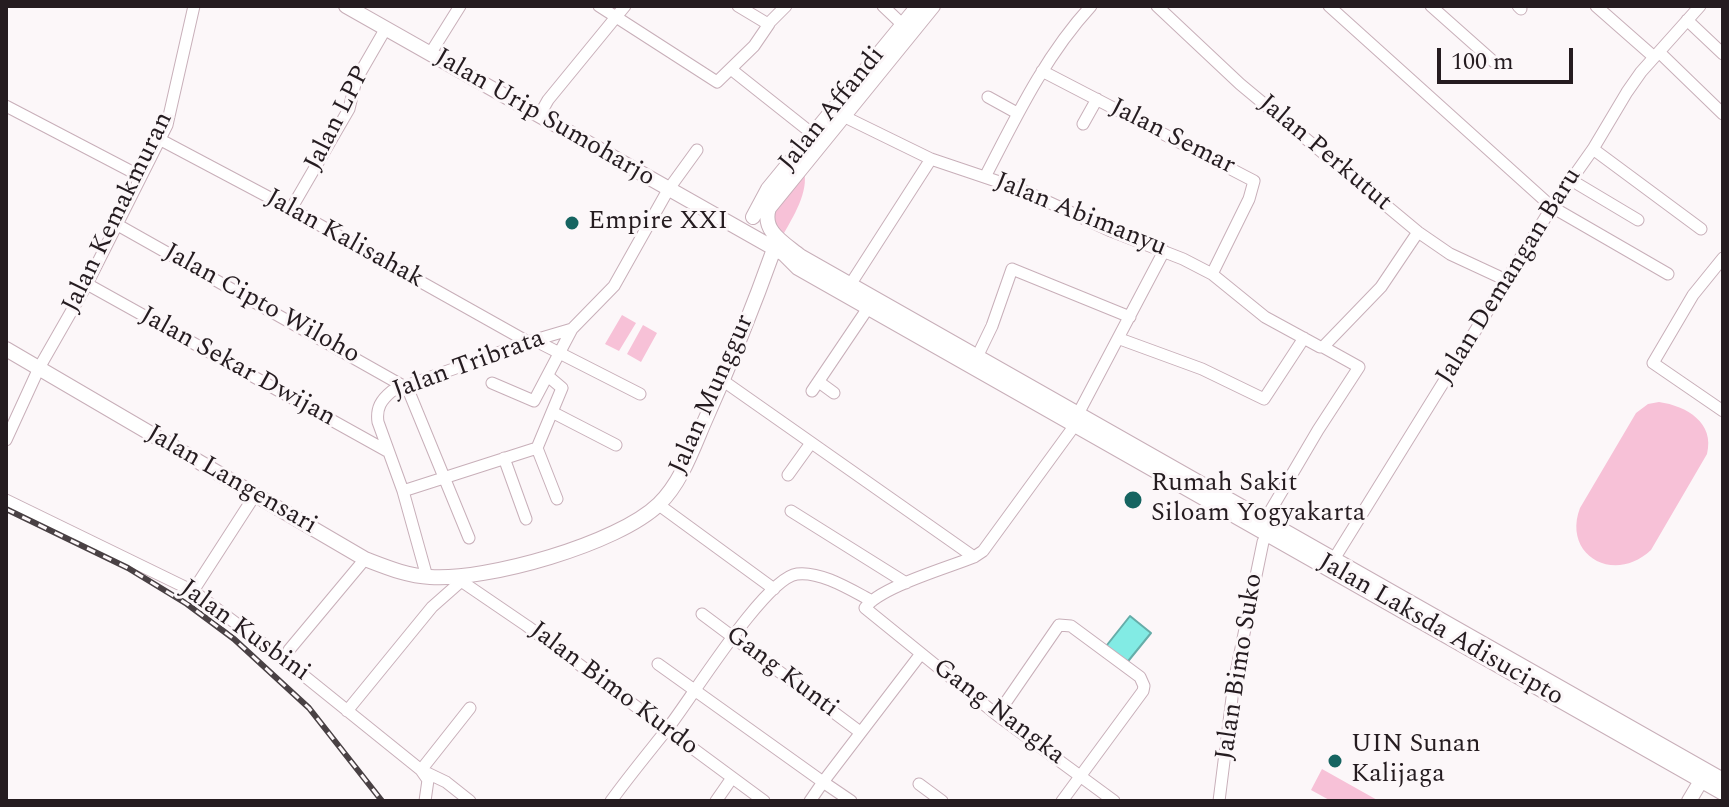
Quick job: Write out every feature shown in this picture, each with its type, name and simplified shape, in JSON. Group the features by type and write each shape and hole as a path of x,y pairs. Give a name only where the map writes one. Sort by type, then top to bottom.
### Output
{"main road":[{"name":"Jalan Urip Sumoharjo","path":"346,6 741,231"},
{"name":"Jalan Affandi","path":"753,217 777,197 817,138 843,116 907,29 918,6"},
{"name":"Jalan Affandi","path":"753,217 768,189 817,138 907,29 933,6"},
{"path":"777,197 766,217 767,225 800,256"},
{"path":"725,222 736,223 753,217 753,227 773,248"},
{"name":"Jalan Laksda Adisucipto","path":"741,231 868,308 977,357 1077,420"},
{"name":"Jalan Laksda Adisucipto","path":"773,248 800,256 934,338 1704,775 1723,793"},
{"name":"Jalan Munggur","path":"464,578 515,568 604,536 659,505 692,449 773,248"},
{"name":"Jalan Langensari","path":"6,349 365,559 411,575 464,578"},
{"name":"Jalan Laksda Adisucipto","path":"1266,527 1334,559 1507,663"},
{"path":"1689,801 1704,775"},
{"name":"Jalan Laksda Adisucipto","path":"1704,775 1723,780"}],"street":[{"name":"Jalan Kemakmuran","path":"6,440 39,368 87,284 169,119 194,6"},
{"path":"430,54 460,6"},
{"path":"599,6 717,82 754,46 786,6"},
{"path":"539,116 548,100 625,6"},
{"path":"738,6 769,24"},
{"path":"883,6 907,29"},
{"path":"985,177 1042,71 1091,6"},
{"name":"Jalan Perkutut","path":"1157,6 1240,84 1418,232 1450,254 1506,280"},
{"path":"1329,6 1552,207 1668,274"},
{"path":"1431,6 1494,62"},
{"path":"1596,6 1657,54 1723,114"},
{"name":"Jalan Demangan Baru","path":"1334,559 1506,280 1627,92 1700,6"},
{"path":"1687,20 1723,54"},
{"name":"Jalan LPP","path":"291,209 349,109 356,80 386,28"},
{"path":"732,70 817,138"},
{"name":"Jalan Semar","path":"1042,71 1254,181 1249,199 1212,274"},
{"path":"988,97 1017,113"},
{"path":"1083,124 1097,99"},
{"path":"6,106 140,176"},
{"name":"Jalan Abimanyu","path":"843,116 931,159 1020,189 1212,274 1258,313 1323,347"},
{"name":"Jalan Kalisahak","path":"159,139 531,341 640,394"},
{"path":"1593,149 1701,229"},
{"name":"Jalan Tribrata","path":"427,577 403,491 378,422 378,407 383,397 392,391 572,329 614,286 668,190 697,150"},
{"path":"850,285 931,159"},
{"path":"1571,180 1638,220"},
{"name":"Jalan Cipto Wiloho","path":"116,224 406,387"},
{"path":"1323,347 1381,287 1418,232"},
{"path":"611,801 733,636 787,576 799,573 817,576 872,601 906,583 983,551 1077,420 1164,251"},
{"path":"1723,258 1693,295 1653,363 1723,411"},
{"path":"977,357 992,326 1012,269 1130,317"},
{"name":"Jalan Sekar Dwijan","path":"87,284 387,451"},
{"path":"834,393 816,387 868,308"},
{"path":"492,383 533,402 572,329"},
{"path":"1120,339 1202,369 1264,399 1304,338"},
{"name":"Jalan Bimo Suko","path":"1219,801 1234,682 1266,527 1318,430 1359,367 1323,347"},
{"path":"549,377 562,388 537,448 557,499"},
{"path":"722,380 974,557"},
{"path":"406,387 469,538"},
{"path":"552,412 616,445"},
{"path":"788,475 811,443"},
{"path":"403,491 537,448"},
{"path":"504,458 526,519"},
{"path":"193,591 255,495"},
{"name":"Jalan Kusbini","path":"6,500 193,591 347,711"},
{"path":"659,505 774,589"},
{"path":"791,511 906,583"},
{"path":"289,650 365,559"},
{"path":"464,578 432,607 347,711 421,770 446,782 465,799"},
{"name":"Jalan Bimo Kurdo","path":"464,578 764,801"},
{"name":"Gang Nangka","path":"872,601 866,605 867,612 997,715 1114,801"},
{"name":"Gang Kunti","path":"702,614 860,732"},
{"path":"997,715 1056,628 1063,624 1071,626 1140,677 1144,686 1062,801"},
{"path":"810,801 920,655"},
{"path":"658,664 851,801"},
{"path":"421,770 470,708"},
{"path":"421,770 428,780 425,801"},
{"path":"716,801 732,778"},
{"path":"919,784 942,801"}],"shaded area":[{"path":"804,171 802,196 783,235 775,230 771,214"},
{"path":"622,315 636,323 619,351 605,344"},
{"path":"643,325 657,333 641,362 627,354"},
{"path":"1659,402 1689,412 1703,425 1707,433 1707,454 1651,550 1637,560 1622,565 1595,560 1578,539 1576,525 1580,508 1636,413 1648,404"},
{"path":"1322,769 1379,801 1331,801 1311,790"}],"water":[{"path":"1130,616 1151,633 1125,665 1103,650"}],"railway":[{"path":"6,509 128,568 187,604 234,639 309,708 382,801"}],"place":[{"name":"Empire XXI","path":"572,223"},
{"name":"Rumah Sakit Siloam Yogyakarta","path":"1133,500"},
{"name":"UIN Sunan Kalijaga","path":"1335,761"}]}
